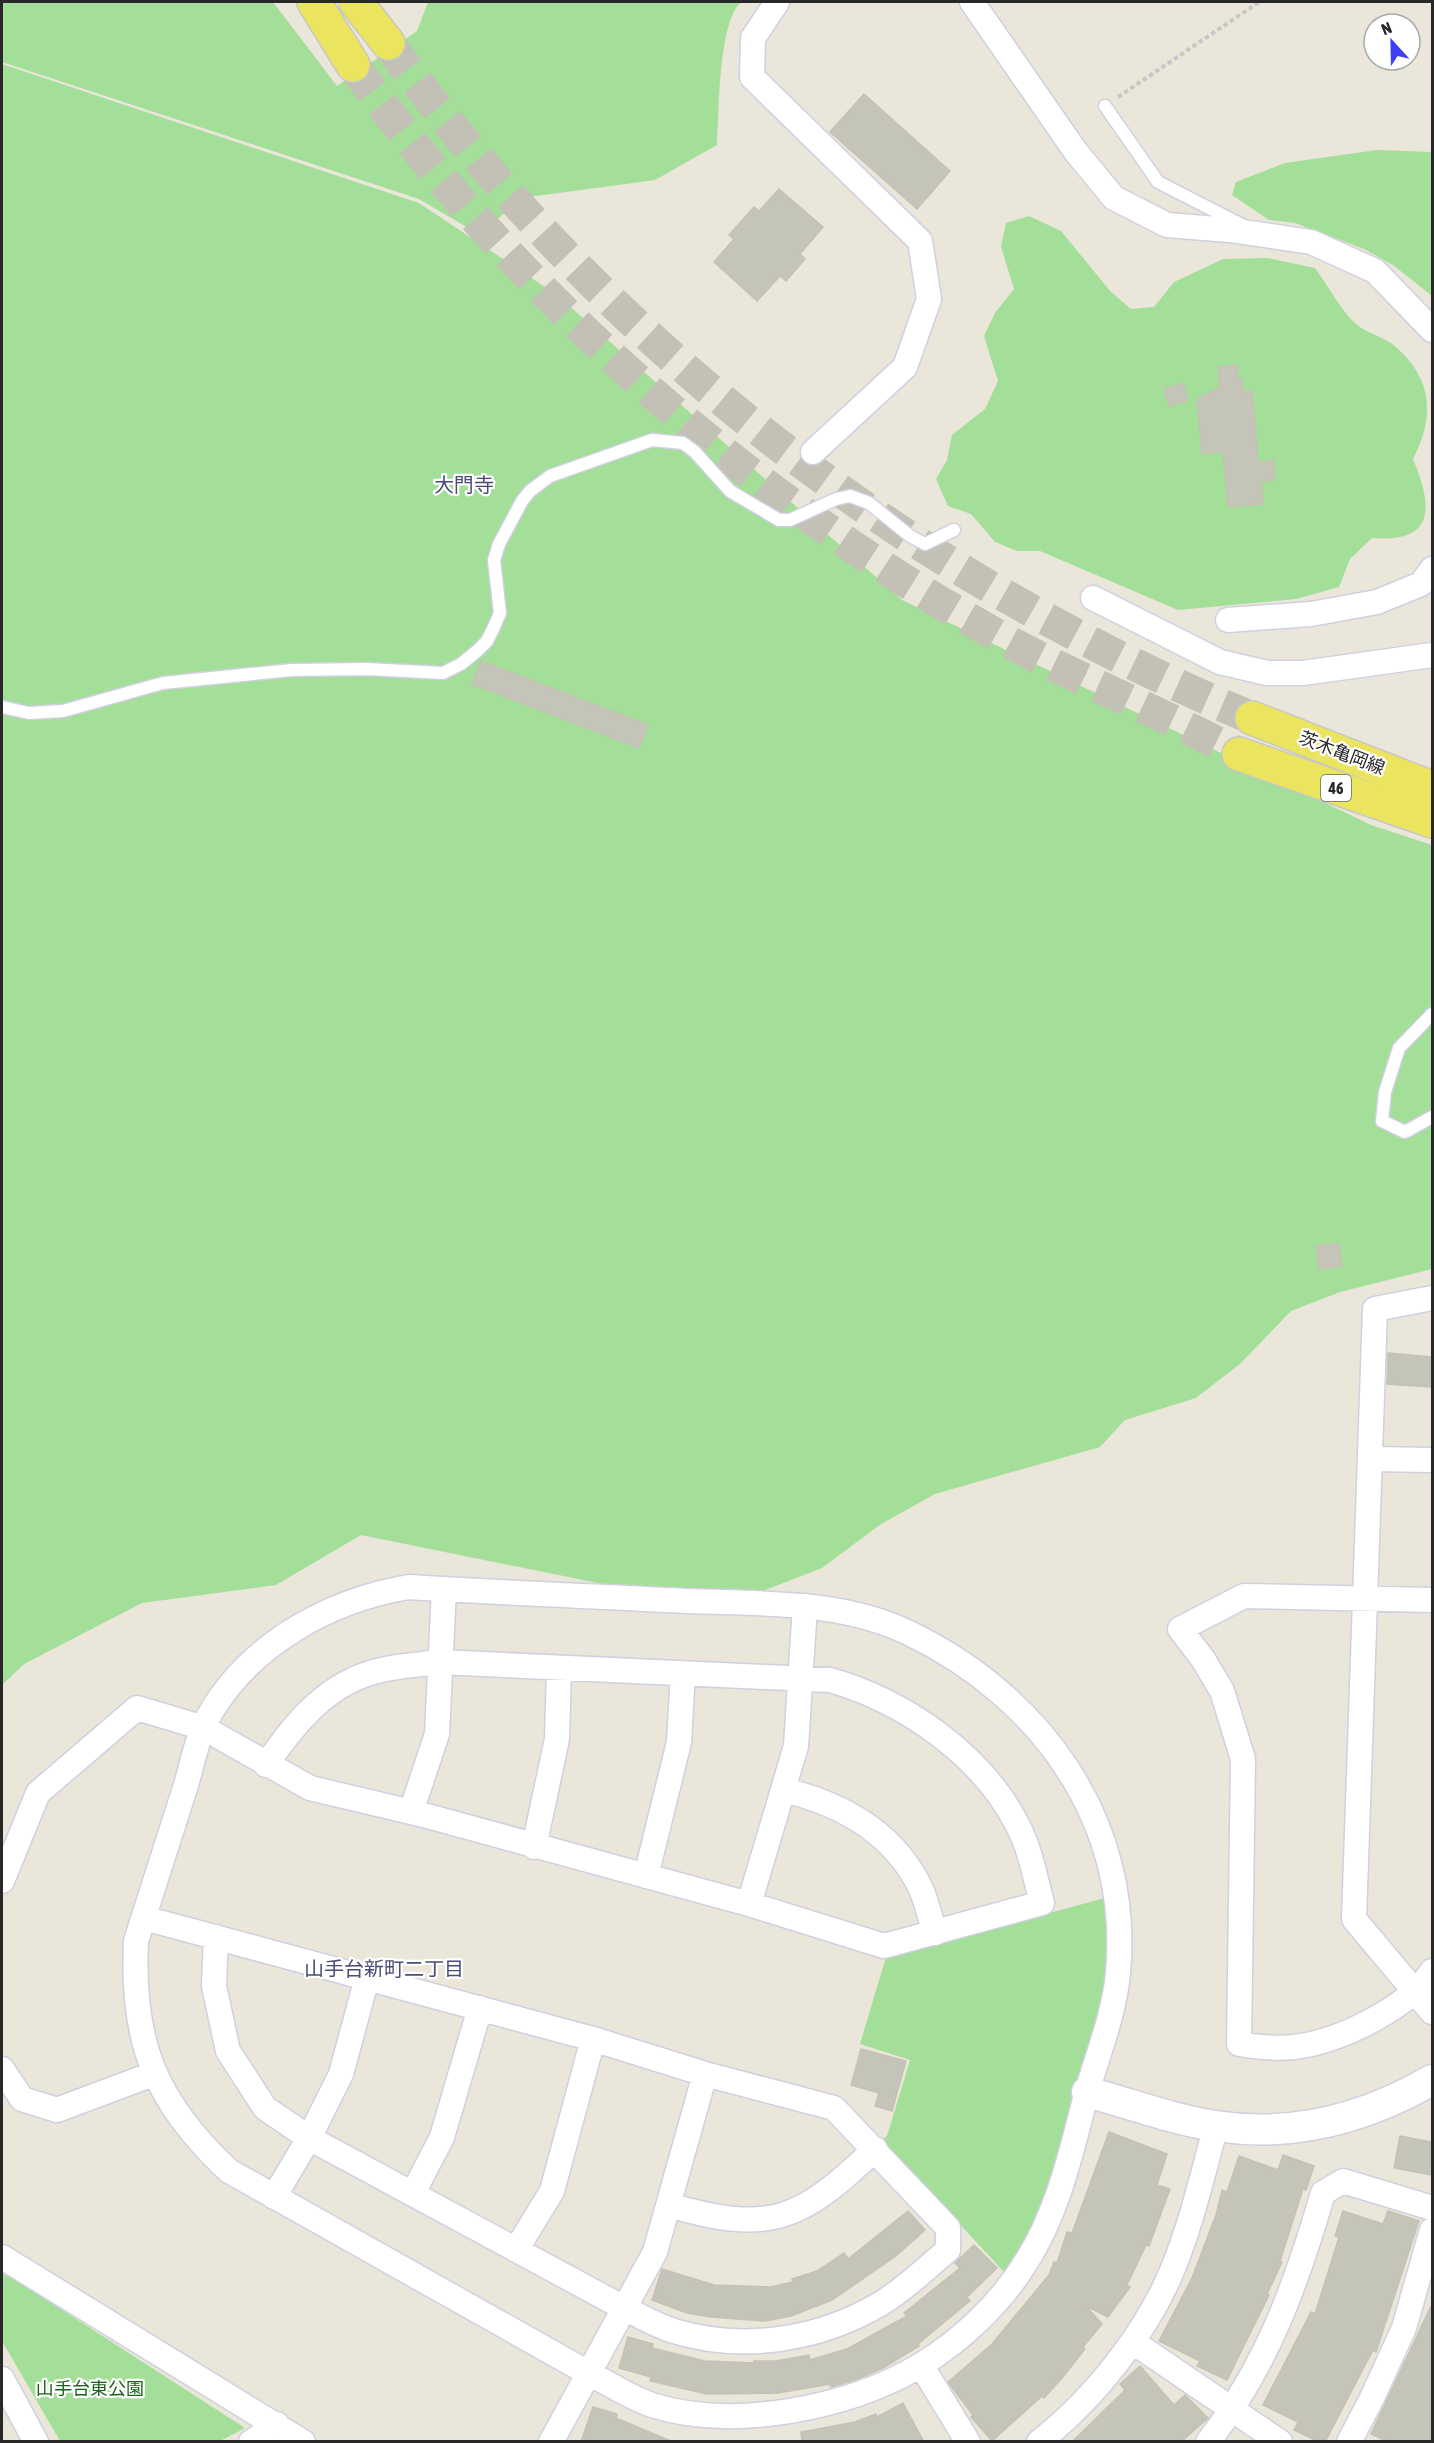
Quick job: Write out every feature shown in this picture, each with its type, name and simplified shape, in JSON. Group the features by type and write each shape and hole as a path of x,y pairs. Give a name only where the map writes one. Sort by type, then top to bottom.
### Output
{"main road":[{"path":"314,2 353,65"},
{"path":"356,2 388,43"},
{"name":"茨木亀岡線","path":"1252,718 1432,788"},
{"name":"茨木亀岡線","path":"1239,754 1432,821"}],"street":[{"path":"777,2 753,38 752,77 920,241 928,298 905,367 813,452"},
{"path":"972,2 1076,153 1114,198 1167,225 1311,242 1375,271 1432,330"},
{"path":"1228,620 1311,614 1377,603 1420,584 1432,569"},
{"path":"1093,598 1220,662 1267,673 1303,673 1432,655"},
{"path":"1432,1298 1375,1309 1354,1919 1432,2012"},
{"path":"1370,1459 1432,1460"},
{"path":"409,1587 444,1589 805,1606 875,1619 909,1633 945,1653 1011,1700 1063,1759 1088,1801 1115,1886 1120,1927 1118,1976 1107,2031 1050,2218 1027,2262 1002,2295 965,2333 921,2365 869,2390 786,2412 715,2416 652,2405 590,2374 229,2171 204,2147 177,2113 153,2074 144,2048 135,1965 136,1941 211,1712 247,1667 304,1623 334,1608 375,1593 409,1587"},
{"path":"411,1812 437,1734 444,1589"},
{"path":"1432,1600 1244,1596 1180,1629 1203,1659 1222,1691 1243,1759 1239,2044 1263,2048 1295,2047 1323,2040 1370,2021 1395,2006 1432,1971"},
{"path":"750,1904 796,1746 805,1606"},
{"path":"2,1881 38,1793 137,1708 204,1728 266,1765 310,1788 411,1812 750,1904 884,1946 1042,1903 1018,1825 996,1792 964,1756 892,1705 862,1689 830,1680 440,1662 367,1674 332,1692 307,1712 266,1765"},
{"path":"534,1847 557,1739 558,1668"},
{"path":"646,1876 679,1742 682,1673"},
{"path":"784,1790 815,1797 847,1810 878,1832 904,1858 922,1890 935,1933"},
{"path":"144,1918 216,1937 480,2008 705,2074 834,2108 948,2228 948,2250 882,2303 847,2321 805,2335 766,2342 719,2340 673,2331 624,2308 309,2138 265,2108 228,2051 214,1986 216,1937"},
{"path":"274,2197 309,2138 342,2074 367,1978"},
{"path":"412,2193 442,2137 480,2008"},
{"path":"516,2250 552,2191 592,2039"},
{"path":"2,2069 22,2099 57,2110 153,2074"},
{"path":"551,2442 655,2252 705,2074"},
{"path":"1087,2092 1215,2126 1264,2130 1313,2126 1397,2101 1432,2080"},
{"path":"1039,2442 1092,2392 1133,2342 1173,2267 1195,2204 1215,2126"},
{"path":"669,2205 707,2216 744,2220 781,2216 811,2204 838,2184 874,2149"},
{"path":"1208,2442 1233,2410 1271,2341 1297,2279 1323,2193 1343,2181 1432,2208"},
{"path":"1349,2442 1404,2328 1432,2230"},
{"path":"2,2257 278,2424 303,2442"},
{"path":"1133,2342 1280,2442"},
{"path":"921,2365 968,2442"},
{"path":"2,2379 36,2442"},
{"path":"251,2442 278,2424"}],"lane":[{"path":"1106,106 1158,182 1262,235"},
{"path":"2,707 29,712 63,711 163,683 292,670 367,669 444,672 461,664 477,651 487,641 494,627 500,613 494,560 499,544 522,501 530,491 550,476 652,440 683,443 695,452 730,491 779,520 790,520 836,499 850,496 869,503 910,536 925,544 954,530"},
{"path":"1432,1014 1399,1048 1385,1092 1382,1121 1405,1132 1432,1117"}],"path":[{"path":"1106,106 1259,2"}],"green space":[{"path":"2,2 273,2 337,86 417,31 428,2 741,2 733,13 724,48 719,91 717,145 655,180 521,198 480,235 419,199 2,62"},
{"path":"2,64 419,203 557,295 902,600 1371,825 1432,845 1432,1269 1340,1292 1291,1311 1241,1363 1196,1398 1125,1420 1100,1447 935,1494 881,1524 822,1568 739,1600 667,1597 361,1535 276,1585 142,1603 24,1664 2,1685"},
{"path":"1377,150 1432,152 1432,296 1393,265 1364,249 1295,223 1269,220 1232,195 1236,182 1285,163"},
{"path":"1029,216 1061,231 1111,292 1131,309 1154,307 1174,282 1223,259 1268,258 1315,268 1351,319 1396,347 1409,360 1424,387 1427,400 1425,429 1413,459 1420,477 1426,507 1424,519 1418,528 1408,535 1372,538 1350,559 1339,587 1296,599 1178,610 1040,551 1017,551 995,542 971,514 948,506 936,479 947,460 952,435 985,409 998,381 984,336 995,313 1014,289 1001,247 1006,223"},
{"path":"1105,1898 1108,1933 1107,1977 1098,2027 1036,2227 1005,2273 882,2140 887,2136 910,2060 860,2044 886,1957"},
{"name":"山手台東公園","path":"2,2274 11,2277 245,2428 220,2441 60,2441 2,2341"}],"building":[{"path":"864,94 950,171 917,209 830,132"},
{"path":"779,189 823,227 800,254 805,259 786,281 780,276 757,301 714,262 734,239 729,235 754,207 759,211"},
{"path":"1237,365 1238,379 1242,379 1243,392 1252,391 1258,462 1274,460 1275,480 1261,481 1263,504 1228,507 1223,452 1202,454 1197,399 1220,387 1218,367"},
{"path":"1183,383 1188,400 1169,406 1164,389"},
{"path":"481,661 648,725 639,748 472,684"},
{"path":"1339,1243 1342,1266 1319,1269 1316,1246"},
{"path":"1388,1353 1432,1357 1431,1387 1387,1384"},
{"path":"861,2049 906,2061 892,2111 875,2106 879,2093 851,2085"},
{"path":"1109,2132 1167,2154 1157,2185 1170,2189 1149,2246 1146,2245 1127,2285 1130,2287 1108,2317 1086,2306 1102,2324 1062,2378 1044,2398 1042,2396 992,2441 971,2417 973,2415 948,2382 992,2344 1049,2275 1054,2262 1057,2263 1067,2232 1072,2233"},
{"path":"1400,2136 1432,2142 1432,2175 1394,2168"},
{"path":"1283,2155 1314,2166 1306,2190 1303,2189 1280,2261 1282,2262 1267,2294 1269,2295 1227,2380 1197,2366 1200,2361 1159,2341 1192,2278 1216,2215 1222,2190 1227,2192 1239,2156 1278,2170"},
{"path":"908,2211 925,2230 896,2256 832,2300 791,2316 765,2321 711,2317 687,2313 652,2300 662,2269 714,2285 771,2287 793,2282 792,2279 817,2271 844,2253 848,2259"},
{"path":"1343,2211 1383,2224 1388,2211 1419,2221 1376,2352 1373,2350 1325,2442 1319,2442 1294,2430 1298,2422 1263,2405 1311,2312 1315,2314 1339,2237 1335,2236"},
{"path":"974,2245 997,2268 967,2297 970,2301 918,2344 919,2346 883,2368 855,2380 831,2387 830,2384 778,2393 707,2394 650,2381 651,2377 619,2368 628,2337 653,2344 652,2348 705,2361 754,2363 754,2361 776,2361 809,2355 810,2360 847,2349 907,2316 904,2313 960,2268 955,2263"},
{"path":"1432,2304 1432,2442 1388,2442 1371,2434"},
{"path":"1140,2366 1174,2405 1185,2395 1208,2418 1181,2442 1072,2442 1125,2390 1120,2384"},
{"path":"903,2403 924,2442 802,2442 801,2432 855,2422 876,2414 877,2417"},
{"path":"593,2407 617,2414 616,2418 673,2442 581,2442"}],"tunnel":[{"path":"388,43 474,154 567,257 667,353 773,440 885,521 1002,594 1125,660 1252,718"},
{"path":"353,65 418,151 488,232 563,310 642,384 725,453 811,518 901,578 993,633 1239,754"}],"district":[{"name":"大門寺","path":"464,485"},
{"name":"山手台新町二丁目","path":"384,1969"}]}
